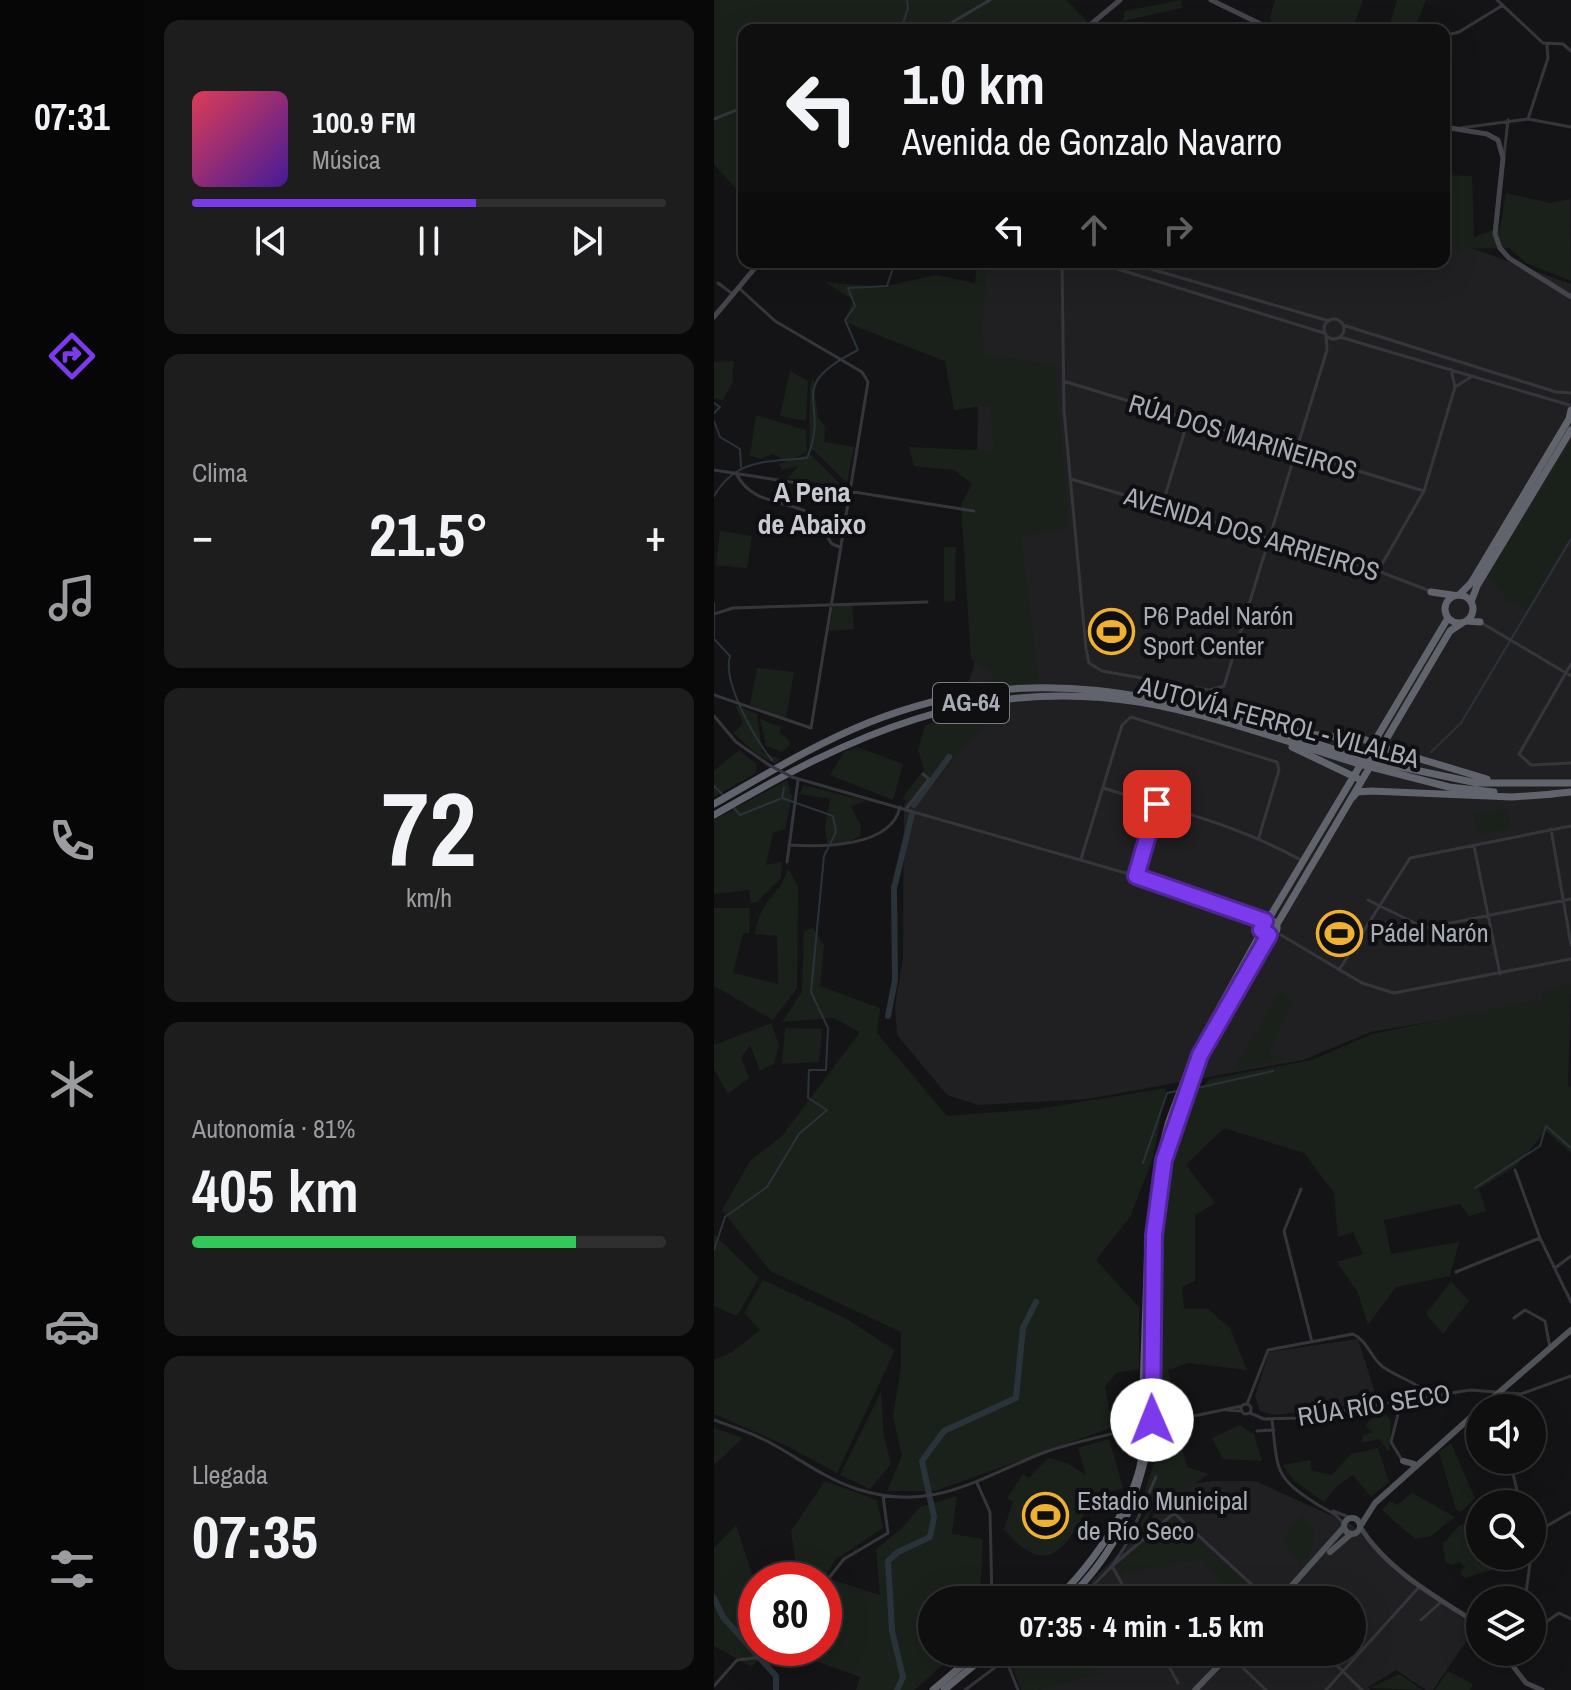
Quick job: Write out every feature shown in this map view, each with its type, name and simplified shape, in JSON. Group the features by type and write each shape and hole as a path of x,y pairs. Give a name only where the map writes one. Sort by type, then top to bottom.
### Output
{"highway":[{"path":"1445,608 1471,583 1569,419 1571,403"},
{"path":"1140,694 1308,734 1359,739 1379,733 1395,717 1450,631 1465,622 1477,586 1571,430"},
{"path":"1431,592 1457,595 1472,606 1480,622 1448,618"},
{"path":"1068,1586 1095,1558 1116,1524 1139,1460 1138,1427 1145,1404 1148,1242 1159,1159 1169,1121 1195,1052 1270,929 1305,861 1375,754 1448,618 1445,608 1431,592"},
{"name":"AUTOVÍA FERROL - VILALBA","path":"714,804 845,733 947,698 986,691 1052,686 1140,694 1358,760"},
{"name":"AUTOVÍA FERROL - VILALBA","path":"714,815 858,738 928,713 987,700 1093,696 1162,707 1358,760 1375,754 1460,781 1529,785 1571,783"},
{"path":"1395,717 1391,733 1394,745 1431,763 1481,779 1529,785"},
{"path":"1249,731 1294,748 1338,772 1359,777 1371,791"},
{"path":"1359,739 1375,754 1431,763"},
{"name":"AUTOVÍA FERROL - VILALBA","path":"1375,754 1449,787 1554,794 1571,792"},
{"path":"1338,772 1346,784 1341,806"},
{"path":"1341,806 1357,792 1371,791 1512,797 1554,794"},
{"path":"1080,1586 1121,1532 1138,1494 1154,1425 1154,1235 1164,1160 1200,1055 1305,861"},
{"path":"1254,920 1270,929"},
{"path":"1138,1427 1154,1425"},
{"path":"1138,1427 1154,1425"},
{"path":"933,1690 961,1666"},
{"path":"944,1690 973,1666"}],"main road":[{"path":"1091,24 1120,0"},
{"path":"1211,0 1261,24"},
{"path":"1450,128 1487,134 1503,142 1495,234 1500,248 1509,258 1571,297"},
{"path":"714,317 755,268"},
{"path":"1497,1394 1571,1330"},
{"path":"1293,1586 1352,1518 1375,1503 1466,1420"},
{"path":"1403,1461 1418,1463"},
{"path":"1403,1461 1410,1469"},
{"path":"1403,1461 1404,1476"},
{"path":"1296,1586 1361,1526 1375,1503"},
{"path":"1352,1518 1361,1526 1369,1541"},
{"path":"1344,1526 1352,1534 1369,1541 1420,1586 1466,1616"},
{"path":"1193,1690 1216,1666"},
{"path":"1513,1666 1526,1683 1542,1690"}],"street":[{"path":"949,24 990,0"},
{"path":"1497,0 1547,46 1548,58 1528,119"},
{"path":"1450,34 1503,5"},
{"path":"1547,46 1559,43 1571,51"},
{"path":"714,119 738,109"},
{"path":"1453,129 1528,119 1570,127"},
{"path":"1503,142 1508,120"},
{"path":"1060,268 1063,381 1089,663 1102,671 1209,690 1222,688 1327,350 1325,334 1329,321"},
{"path":"1114,268 1325,334 1571,403"},
{"path":"1148,268 1329,321 1337,320 1343,325 1556,392 1571,403"},
{"path":"718,283 734,295"},
{"path":"714,695 811,728 867,377 775,321 739,288"},
{"path":"1327,350 1339,338 1343,325"},
{"path":"1378,571 1424,491 1455,387 1451,369"},
{"path":"1455,387 1465,378 1474,377"},
{"name":"RÚA DOS MARIÑEIROS","path":"1063,381 1424,491"},
{"path":"1162,506 1188,420"},
{"path":"714,470 974,511"},
{"path":"735,473 759,497 795,508 819,521 832,544 840,547"},
{"name":"AVENIDA DOS ARRIEIROS","path":"1071,479 1378,571 1431,592"},
{"path":"714,614 733,608 927,602"},
{"path":"1480,622 1571,676"},
{"path":"1571,664 1519,754 1531,765 1571,763"},
{"path":"714,716 736,742 798,780 1081,859 1215,901 1254,920"},
{"path":"1081,859 1122,725 1131,717 1273,759 1279,765 1259,837"},
{"path":"789,845 826,847 851,844 883,828 929,779 923,774"},
{"path":"787,862 798,780"},
{"path":"1103,788 1259,837 1305,861"},
{"path":"1136,876 1157,804"},
{"path":"1339,970 1410,858 1571,826"},
{"path":"1551,829 1571,945"},
{"path":"1474,846 1500,974"},
{"path":"1368,900 1425,928 1571,899"},
{"path":"1270,929 1372,988 1394,993 1571,959"},
{"path":"1515,1170 1540,1238 1571,1302"},
{"path":"1301,1189 1284,1231 1312,1343"},
{"path":"1456,1272 1540,1238"},
{"path":"1555,1268 1571,1256"},
{"path":"1514,1318 1525,1310 1545,1321 1550,1348"},
{"path":"1244,1407 1266,1353 1353,1334 1362,1339 1381,1365 1416,1384 1431,1397"},
{"path":"1515,1394 1571,1376"},
{"name":"RÚA RÍO SECO","path":"1244,1407 1250,1413 1272,1420 1481,1389 1515,1394"},
{"path":"1401,1402 1391,1448 1403,1461"},
{"path":"1393,1403 1396,1415"},
{"path":"1154,1425 1244,1407"},
{"path":"1244,1407 1250,1413"},
{"path":"714,1420 767,1441 794,1460 845,1485 883,1496 931,1498 1049,1451 1138,1427"},
{"path":"1272,1420 1279,1473 1300,1494 1339,1516 1344,1526"},
{"path":"1257,1431 1274,1430"},
{"path":"1112,1566 1135,1529 1156,1477"},
{"path":"977,1482 990,1512 992,1586"},
{"path":"842,1562 888,1533 883,1496"},
{"path":"1321,1507 1352,1518"},
{"path":"1546,1524 1571,1512"},
{"path":"1093,1586 1174,1513 1253,1586"},
{"path":"1112,1566 1123,1586"},
{"path":"1326,1690 1420,1586"},
{"path":"1421,1620 1442,1601"},
{"path":"1546,1622 1559,1613 1571,1619"},
{"path":"714,1686 738,1660"},
{"path":"965,1690 1000,1666"},
{"path":"1008,1666 1018,1690"},
{"path":"1169,1666 1178,1683"},
{"path":"1241,1666 1266,1690"},
{"path":"1338,1666 1362,1690"}],"shaded area":[{"path":"714,0 1066,0 1090,24 738,24 738,192 714,164"},
{"path":"1181,0 1182,8 1123,21 1125,11"},
{"path":"1275,0 1363,0 1354,24 1273,24 1270,17"},
{"path":"1397,0 1426,0 1416,24 1390,24"},
{"path":"1450,175 1472,176 1474,237 1500,228 1506,193 1550,203 1570,199 1571,281 1526,263 1509,248 1450,249"},
{"path":"1450,240 1571,284 1571,993 1540,1003 1371,1032 1303,1060 1087,1099 978,1105 947,1095 897,1035 895,1006 903,958 904,805 956,716 974,666 980,268 1450,268"},
{"path":"976,268 987,268 982,326 984,354 1055,365 1069,529 1021,536 1039,679 984,724 917,805 902,799 924,769 918,750 925,725 982,709 993,673 971,659 961,504 972,484 954,470 914,466 909,447 994,451 990,405 954,410 945,361 844,322 853,300 825,282 882,287 936,275 975,283"},
{"path":"734,361 732,383 723,400 714,398 714,362"},
{"path":"790,371 808,381 806,421 780,416"},
{"path":"813,377 818,417 825,427 824,442 854,447 847,483 809,446"},
{"path":"756,415 806,430 807,452 787,462 773,454 761,459 750,456"},
{"path":"1571,443 1571,535 1527,609 1508,601 1488,575"},
{"path":"810,454 840,484 838,487 788,478 798,466 782,470 779,464"},
{"path":"720,531 752,536 747,568 716,565"},
{"path":"944,547 956,547 955,601 944,602"},
{"path":"852,605 854,629 829,631 833,606"},
{"path":"757,668 794,672 786,718 750,705"},
{"path":"735,705 757,714 762,752 781,759 775,764 755,753 734,733 743,723"},
{"path":"760,719 781,727 780,733 789,740 789,746 782,752 766,746"},
{"path":"857,747 903,764 893,800 830,775 844,752"},
{"path":"739,750 756,764 756,773 714,797 714,771"},
{"path":"787,780 792,797 785,829 773,833 766,865 782,862 781,878 757,902 751,903 749,890 714,894 714,820"},
{"path":"803,785 867,801 851,806 861,826 860,836 846,843 827,843 825,826 830,799 800,794"},
{"path":"1507,809 1511,828 1478,834 1474,814"},
{"path":"788,868 798,886 797,988 773,1020 714,986 714,908 750,908 749,933 743,933 733,973 778,984 777,936 755,934 761,912 780,886"},
{"path":"813,928 824,945 820,986 880,1008 877,1033 947,1116 1039,1109 1166,1088 1153,1158 1130,1217 1096,1260 1139,1307 1139,1369 1116,1373 1105,1387 1113,1427 935,1491 887,1491 902,1456 893,1416 901,1367 901,1332 770,1271 722,1210 750,1161 782,1136 860,1032 833,1018 782,1022 802,992 804,931"},
{"path":"1571,984 1568,1086 1571,1088 1571,1153 1546,1131 1516,1166 1479,1189 1486,1211 1469,1216 1460,1204 1384,1220 1391,1254 1459,1242 1450,1276 1396,1287 1368,1325 1358,1293 1337,1262 1363,1254 1353,1232 1338,1237 1334,1193 1304,1153 1224,1128 1186,1165 1215,1203 1195,1215 1195,1281 1182,1287 1184,1309 1208,1309 1230,1328 1247,1370 1188,1363 1168,1370 1179,1414 1175,1413 1157,1377 1161,1247 1183,1105 1210,1079 1312,1060 1372,1034 1541,999 1545,988"},
{"path":"1281,991 1292,1000 1269,1053 1285,1059 1233,1070"},
{"path":"771,1023 779,1045 774,1064 760,1071 750,1045 741,1058 749,1078 728,1094 714,1069 714,1045"},
{"path":"785,1028 822,1029 819,1062 782,1064"},
{"path":"714,1234 759,1278 737,1316 714,1306"},
{"path":"763,1280 845,1318 895,1350 837,1473 787,1446 714,1414 714,1360 732,1352 760,1330 744,1313"},
{"path":"1451,1281 1469,1301 1443,1334 1426,1314"},
{"path":"1358,1339 1378,1402 1275,1415 1260,1411 1255,1396 1269,1352"},
{"path":"881,1392 884,1437 891,1464 870,1489 840,1475"},
{"path":"1386,1414 1391,1421 1389,1452 1379,1439 1362,1443 1363,1435 1373,1432 1365,1426 1371,1419"},
{"path":"1240,1425 1254,1434 1262,1461 1223,1459 1212,1438"},
{"path":"714,1428 743,1438 714,1465"},
{"path":"1164,1435 1180,1440 1187,1467 1209,1474 1184,1491 1157,1491 1143,1534 1139,1526 1152,1503 1141,1501"},
{"name":"Estadio Municipal de Río Seco","path":"1109,1439 1123,1488 1093,1496 1069,1538 1052,1554 1034,1554 1015,1541 1004,1529 1013,1502 1007,1498 1023,1474 1029,1478 1049,1458 1067,1463 1086,1475 1078,1448"},
{"path":"1451,1443 1472,1490 1466,1490 1466,1507 1461,1512 1456,1510 1439,1452"},
{"path":"1378,1448 1389,1482 1371,1497 1353,1475 1337,1486 1324,1502 1294,1481 1283,1465 1310,1460 1312,1471 1332,1475 1351,1454"},
{"path":"825,1481 877,1500 883,1528 834,1562 795,1562 791,1531"},
{"path":"1211,1481 1255,1481 1352,1525 1415,1586 1466,1620 1466,1642 1433,1690 1426,1690 1396,1670 1368,1687 1370,1690 1038,1690 1096,1673 1093,1666 1366,1666 1366,1586 1089,1586 1151,1523 1160,1489"},
{"path":"1412,1493 1455,1517 1431,1536 1415,1539 1382,1510 1390,1501 1397,1505"},
{"path":"957,1496 952,1534 983,1539 981,1586 918,1586 918,1666 941,1666 915,1690 856,1690 860,1677 829,1666 842,1666 842,1583 880,1595 876,1549 901,1529 920,1507"},
{"path":"1302,1514 1315,1532 1310,1554 1299,1564 1283,1539"},
{"path":"1172,1519 1177,1520 1249,1586 1223,1586 1204,1559 1122,1573 1121,1578 1118,1565"},
{"path":"1466,1524 1466,1570 1492,1570 1465,1578 1460,1573 1465,1567 1460,1562 1452,1565 1445,1562 1443,1544 1460,1525"},
{"path":"736,1525 748,1562 738,1562 738,1659 714,1646 714,1548"},
{"path":"1012,1666 1094,1666 1097,1673 1038,1690 1021,1690"},
{"path":"1448,1671 1473,1684 1470,1690 1435,1690"},
{"path":"1399,1674 1422,1690 1370,1688"}],"waterway":[{"path":"903,24 907,0"},
{"path":"714,496 732,475 743,468 807,458 815,422 815,386 821,375 835,363 858,350 845,320 855,306 848,288 887,286 893,268"},
{"path":"714,403 720,407 714,413"},
{"path":"714,421 720,437 740,449 741,467"},
{"path":"1431,752 1461,723 1571,539"},
{"path":"714,603 714,637"},
{"path":"714,639 730,656 735,695 749,725 772,760"},
{"path":"914,805 949,757"},
{"path":"714,786 724,796"},
{"path":"714,1250 725,1217 767,1187 799,1134 827,1110 808,1098 809,1070 826,1070 828,1028 811,992 824,856 836,832 833,816 782,798 784,788"},
{"path":"733,807 740,815 780,799"},
{"path":"888,1016 895,980 894,888 912,814"},
{"path":"1193,1089 1273,1071"},
{"path":"1143,1163 1167,1093 1178,1091"},
{"path":"1475,1188 1540,1146 1546,1126 1571,1148"},
{"path":"897,1690 903,1677 892,1631 888,1561 898,1552 930,1537 934,1517 922,1461 944,1431 1016,1398 1023,1328 1036,1302"},
{"path":"714,1598 723,1617 776,1676 776,1690"}],"place":[{"name":"P6 Padel Narón Sport Center","path":"1112,631"},
{"name":"Pádel Narón","path":"1339,933"},
{"name":"Estadio Municipal de Río Seco","path":"1046,1516"}],"district":[{"name":"A Pena de Abaixo","path":"812,508"}],"route":[{"path":"1152,1420 1154,1235 1164,1160 1173,1125 1200,1055 1269,935 1261,930 1265,921 1254,920 1215,901 1136,876 1157,804"}]}
